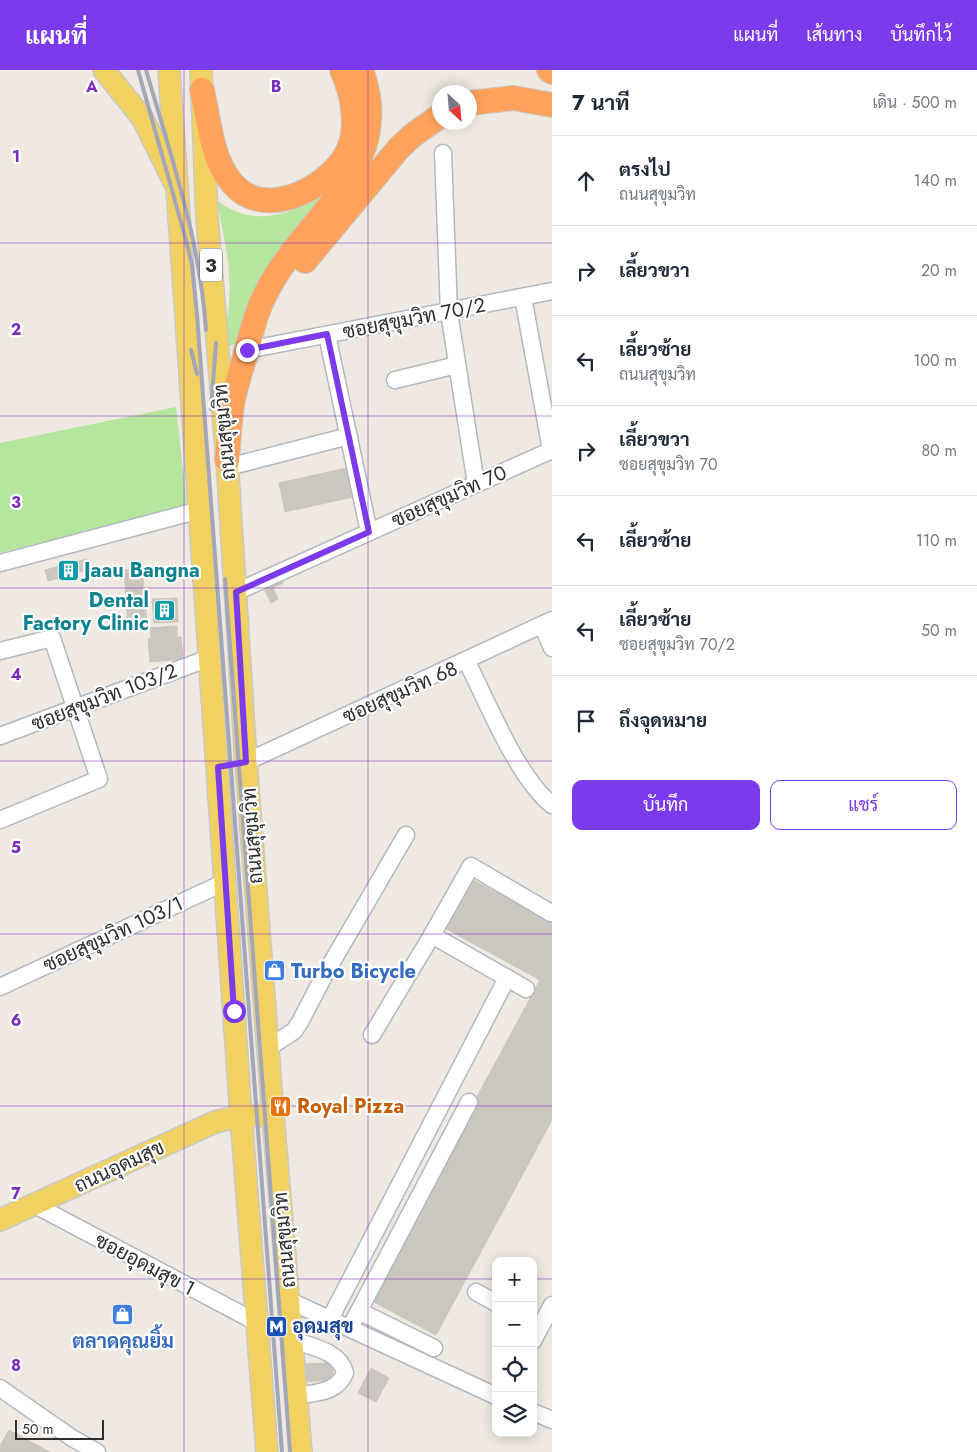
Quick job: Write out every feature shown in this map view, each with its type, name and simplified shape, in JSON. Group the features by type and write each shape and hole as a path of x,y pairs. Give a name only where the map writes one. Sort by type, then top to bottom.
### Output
{"highway":[{"path":"202,80 217,157 231,183 248,198 271,201 301,194 324,181 345,157 354,129 352,101 342,70"},
{"path":"228,470 233,401 255,317 278,271 357,167 366,144 371,109 367,86 361,70"},
{"path":"477,102 513,98 552,105"},
{"path":"247,350 290,280 334,225 398,148 432,121"}],"main road":[{"path":"104,70 143,119 179,191"},
{"name":"ถนนสุขุมวิท","path":"169,70 179,191 241,1116 267,1452"},
{"name":"ถนนสุขุมวิท","path":"202,80 208,228 228,470 246,762 297,1396 306,1449"},
{"path":"218,767 246,762"},
{"name":"ถนนอุดมสุข","path":"0,1220 215,1122 241,1116 273,1115"}],"street":[{"path":"443,153 449,312 476,484"},
{"name":"ซอยสุขุมวิท 70/2","path":"247,350 552,291"},
{"path":"523,297 552,450"},
{"path":"327,334 369,532"},
{"path":"395,380 457,365"},
{"path":"228,470 349,436"},
{"name":"ซอยสุขุมวิท 70","path":"236,592 552,450"},
{"path":"0,563 200,510"},
{"path":"547,623 552,648"},
{"name":"ซอยสุขุมวิท 68","path":"246,762 467,662 547,623"},
{"path":"0,651 52,638 99,779 0,820"},
{"name":"ซอยสุขุมวิท 103/2","path":"0,736 209,658"},
{"path":"467,662 520,767 549,798"},
{"path":"268,1048 294,1031 406,835"},
{"path":"372,1035 471,866 551,913"},
{"name":"ซอยสุขุมวิท 103/1","path":"0,987 225,882"},
{"path":"432,934 526,989"},
{"path":"330,1319 507,978"},
{"path":"350,1328 469,1102"},
{"name":"ซอยอุดมสุข 1","path":"35,1205 256,1322"},
{"path":"476,1292 494,1302"},
{"path":"290,1301 492,1394"},
{"path":"537,1329 552,1305"},
{"path":"359,1311 434,1348"},
{"path":"293,1340 332,1355 339,1360 345,1373 339,1385 332,1389 297,1396"},
{"path":"0,1388 72,1438 97,1452"},
{"path":"537,1414 552,1420"}],"green space":[{"path":"330,191 237,343 226,347 224,332 230,293 224,239 216,199 229,208 243,214 273,215 303,206"},
{"path":"176,407 187,506 0,553 0,443"}],"building":[{"path":"347,468 353,497 285,512 279,483"},
{"name":"Jaau Bangna","path":"87,559 90,569 48,581 45,570"},
{"path":"142,568 147,624 128,626 124,570"},
{"path":"279,576 283,583 273,588 278,599 271,603 262,584"},
{"name":"Dental Factory Clinic","path":"177,598 178,622 154,623 152,599"},
{"path":"177,626 177,636 151,638 150,628"},
{"path":"181,637 183,659 150,662 148,639"},
{"path":"469,878 552,922 552,1120 436,1335 368,1299 540,980 443,927"},
{"path":"332,1363 333,1380 305,1382 304,1364"},
{"path":"371,1368 389,1378 376,1402 358,1393"},
{"path":"9,1430 50,1452 0,1452 0,1446"}],"railway":[{"path":"138,70 192,265 282,1452"},
{"path":"146,70 191,231 198,264 206,330"},
{"path":"211,409 216,343"},
{"path":"191,350 197,374"},
{"path":"225,579 290,1452"}],"place":[{"name":"Jaau Bangna","path":"68,570"},
{"name":"Dental Factory Clinic","path":"165,611"},
{"name":"Turbo Bicycle","path":"275,971"},
{"name":"Royal Pizza","path":"281,1106"},
{"name":"ตลาดคุณยิ้ม","path":"123,1315"},
{"name":"อุดมสุข","path":"276,1326"}],"route":[{"path":"234,1011 218,767 246,762 236,592 369,532 327,334 247,350"}]}
